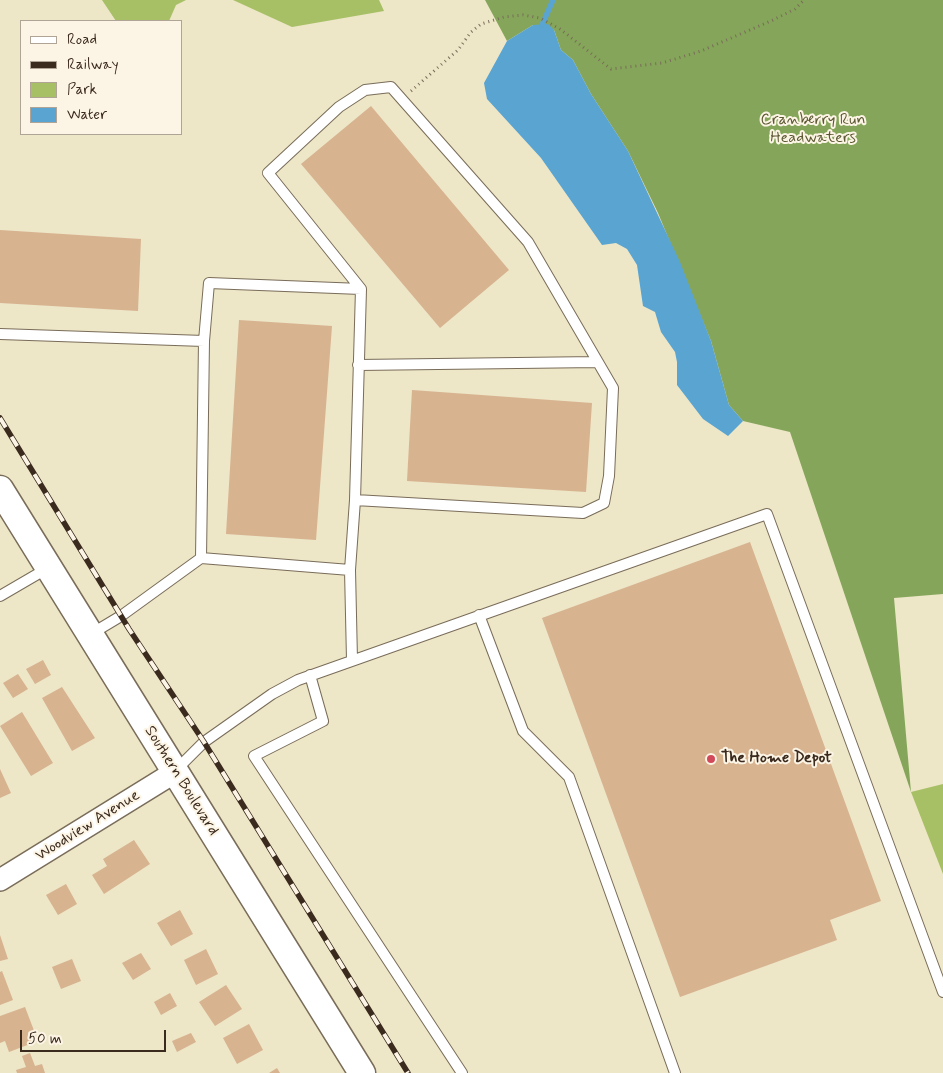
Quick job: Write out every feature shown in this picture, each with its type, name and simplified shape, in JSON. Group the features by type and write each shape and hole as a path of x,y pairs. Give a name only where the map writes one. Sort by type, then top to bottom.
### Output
{"street":[{"name":"Southern Boulevard","path":"0,489 362,1073"},
{"name":"Woodview Avenue","path":"0,880 175,772"}],"lane":[{"path":"352,660 350,570 355,500 361,289 268,173 340,107 365,90 391,87 528,242 613,388 609,476 604,503 583,513 355,500"},
{"path":"201,558 204,341 208,282 361,289"},
{"path":"0,334 204,341"},
{"path":"358,365 597,362"},
{"path":"175,772 204,742 272,694 310,675 767,514 943,992"},
{"path":"90,634 121,616 201,558 350,570"},
{"path":"0,596 49,568"},
{"path":"479,615 523,731 569,777 675,1073"},
{"path":"310,675 323,720 254,756 462,1073"}],"path":[{"path":"402,100 458,50 471,32 481,24 504,17 523,15 540,18 560,29 610,69 662,63 700,51 773,20 795,9 804,0"}],"green space":[{"path":"102,0 186,0 176,5 169,20 115,20"},
{"path":"233,0 379,0 384,11 292,27"},
{"name":"Cranberry Run Headwaters","path":"485,0 943,0 943,594 894,598 911,792 790,432 743,421 729,405 711,341 658,213 628,151 591,94 573,60 561,50 554,30 533,25 507,41"},
{"path":"943,784 943,874 911,792"}],"water":[{"path":"548,24 554,30 561,50 573,60 591,94 628,151 680,262 711,341 729,405 743,421 728,436 703,419 677,385 675,352 661,332 655,312 643,306 637,265 627,249 616,243 602,245 541,158 487,99 484,83 507,41 533,25"}],"building":[{"path":"371,106 509,270 440,328 301,164"},
{"path":"0,230 141,239 138,311 0,303"},
{"path":"239,320 332,326 316,540 226,534"},
{"path":"412,390 592,403 586,492 407,481"},
{"name":"The Home Depot","path":"750,542 881,901 830,920 837,940 680,997 542,618"},
{"path":"43,660 51,675 35,684 26,669"},
{"path":"18,674 28,689 13,698 3,683"},
{"path":"62,687 95,738 72,751 42,698"},
{"path":"22,712 53,763 31,776 0,726"},
{"path":"0,769 11,793 0,798"},
{"path":"134,840 150,864 104,894 92,875 107,866 103,859"},
{"path":"66,884 77,904 58,915 46,895"},
{"path":"180,910 193,934 171,946 157,923"},
{"path":"0,935 8,959 0,961"},
{"path":"206,949 218,974 196,985 184,960"},
{"path":"141,953 151,969 133,980 122,963"},
{"path":"72,959 81,981 61,989 52,967"},
{"path":"2,971 13,1000 0,1005 0,972"},
{"path":"226,985 242,1009 215,1026 199,1002"},
{"path":"170,993 177,1006 161,1015 154,1002"},
{"path":"25,1007 38,1041 9,1052 5,1041 0,1043 0,1016"},
{"path":"249,1024 263,1050 237,1064 223,1038"},
{"path":"191,1033 196,1042 177,1052 172,1041"},
{"path":"30,1053 35,1066 42,1064 45,1073 17,1073 16,1070 26,1067 22,1056"},
{"path":"277,1068 280,1073 269,1073"}],"waterway":[{"path":"542,25 553,0"}],"railway":[{"path":"0,418 129,629 204,742 408,1073"}],"place":[{"name":"The Home Depot","path":"711,759"}]}
